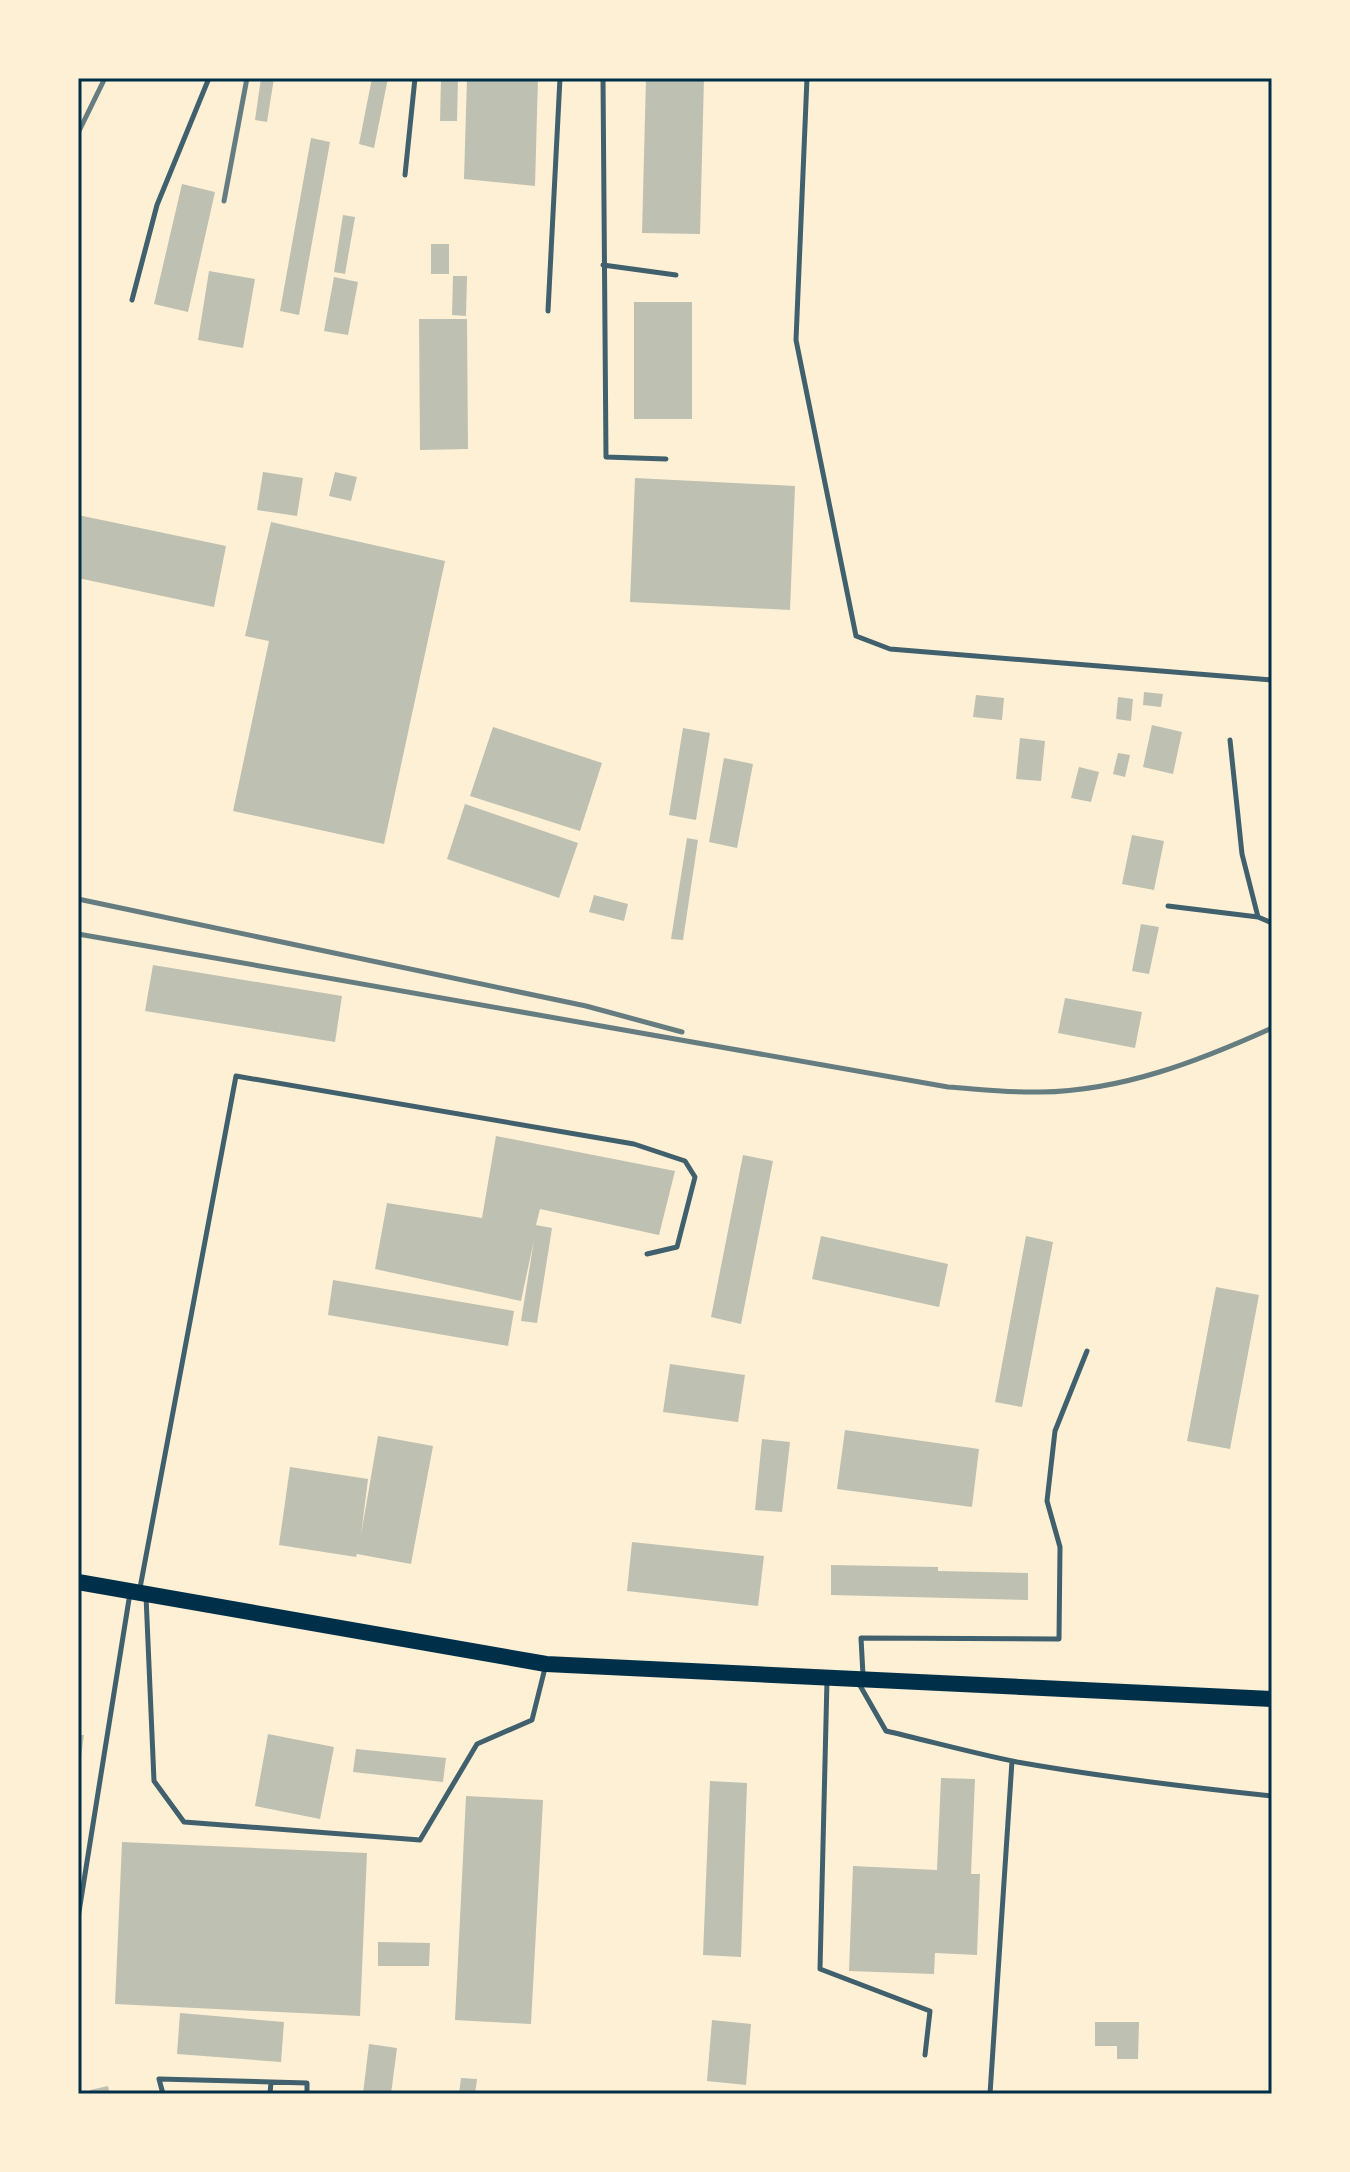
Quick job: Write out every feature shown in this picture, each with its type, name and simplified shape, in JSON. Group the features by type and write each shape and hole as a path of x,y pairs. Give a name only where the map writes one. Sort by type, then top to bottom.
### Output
{"main road":[{"path":"78,1582 546,1664 1272,1699"}],"lane":[{"path":"132,300 157,205 209,78"},
{"path":"405,175 415,78"},
{"path":"548,311 560,78"},
{"path":"603,78 606,457 666,459"},
{"path":"807,78 796,340 856,636 890,649 1272,680"},
{"path":"603,265 676,275"},
{"path":"1230,740 1242,854 1258,917"},
{"path":"1168,906 1258,917 1272,923"},
{"path":"78,1918 236,1076 634,1144 685,1161 695,1177 677,1247 647,1254"},
{"path":"1087,1351 1055,1431 1047,1501 1060,1547 1059,1639 861,1638 860,1680 886,1731 1012,1761 1127,1780 1272,1796"},
{"path":"138,1593 154,1781 184,1822 420,1840 477,1744 532,1720 546,1664"},
{"path":"827,1679 820,1969 930,2011 925,2055"},
{"path":"990,2094 1012,1761"},
{"path":"163,2094 159,2079 307,2083 307,2094"},
{"path":"270,2094 271,2082"}],"building":[{"path":"261,78 274,78 267,122 255,120"},
{"path":"372,78 388,78 374,148 359,144"},
{"path":"441,78 458,78 457,121 440,121"},
{"path":"467,78 538,78 535,186 464,179"},
{"path":"646,78 704,78 700,234 642,233"},
{"path":"311,138 330,142 299,315 280,311"},
{"path":"182,184 215,192 188,312 154,304"},
{"path":"343,215 355,217 345,274 334,272"},
{"path":"431,244 449,244 449,274 431,274"},
{"path":"209,271 255,279 243,348 198,340"},
{"path":"453,276 467,276 466,316 452,315"},
{"path":"334,277 358,282 348,335 324,331"},
{"path":"634,302 692,302 692,419 634,419"},
{"path":"419,319 467,319 468,449 420,450"},
{"path":"263,472 303,478 297,516 257,510"},
{"path":"335,472 357,477 351,501 329,496"},
{"path":"635,478 795,486 790,610 630,602"},
{"path":"78,515 226,546 214,607 78,578"},
{"path":"271,522 445,561 384,844 233,811 269,641 245,636"},
{"path":"1144,692 1163,694 1161,707 1143,705"},
{"path":"976,695 1004,698 1002,720 973,717"},
{"path":"1118,697 1133,699 1131,721 1116,719"},
{"path":"1152,725 1182,732 1173,774 1143,767"},
{"path":"493,727 602,763 580,831 470,796"},
{"path":"683,728 710,733 696,820 669,815"},
{"path":"1020,738 1045,741 1041,781 1016,779"},
{"path":"1118,753 1130,755 1125,777 1113,774"},
{"path":"724,758 753,764 737,848 709,842"},
{"path":"1079,767 1099,772 1091,802 1071,798"},
{"path":"465,804 578,843 559,898 447,859"},
{"path":"1132,835 1164,841 1154,890 1122,884"},
{"path":"687,838 698,840 683,940 671,939"},
{"path":"594,895 628,904 624,921 589,912"},
{"path":"1141,924 1159,927 1149,974 1132,971"},
{"path":"153,965 342,996 335,1042 145,1011"},
{"path":"1065,998 1142,1012 1135,1048 1058,1033"},
{"path":"496,1136 675,1171 659,1235 540,1209 536,1225 552,1228 537,1323 521,1321 534,1240 521,1301 375,1269 387,1203 482,1218"},
{"path":"743,1155 773,1161 741,1324 711,1317"},
{"path":"821,1236 948,1264 939,1307 812,1279"},
{"path":"1026,1236 1053,1242 1022,1407 995,1402"},
{"path":"333,1280 514,1311 508,1346 328,1315"},
{"path":"1216,1287 1259,1295 1230,1449 1187,1441"},
{"path":"670,1364 745,1375 738,1422 663,1412"},
{"path":"845,1430 979,1449 972,1507 837,1489"},
{"path":"378,1436 433,1446 411,1564 279,1545 290,1467 368,1479 361,1535"},
{"path":"762,1439 790,1442 782,1512 755,1510"},
{"path":"632,1542 764,1556 758,1606 627,1591"},
{"path":"831,1565 1028,1573 1028,1600 831,1595"},
{"path":"268,1734 334,1747 320,1819 255,1806"},
{"path":"78,1735 84,1735 80,1765 78,1765"},
{"path":"356,1749 446,1758 443,1782 353,1772"},
{"path":"941,1778 975,1779 971,1874 980,1874 977,1955 935,1953 934,1974 849,1971 853,1866 937,1870"},
{"path":"710,1781 747,1783 741,1957 703,1955"},
{"path":"466,1796 543,1800 531,2024 455,2020"},
{"path":"122,1842 367,1853 360,2016 115,2004"},
{"path":"378,1942 430,1943 429,1966 378,1966"},
{"path":"180,2013 284,2022 281,2062 177,2054"},
{"path":"712,2020 751,2024 746,2085 707,2081"},
{"path":"1095,2022 1139,2022 1138,2059 1117,2059 1117,2046 1095,2046"},
{"path":"369,2044 397,2048 391,2094 363,2094"},
{"path":"461,2078 477,2079 475,2094 459,2094"},
{"path":"108,2086 110,2094 90,2094 90,2090"}],"railway":[{"path":"78,133 105,78"},
{"path":"224,201 247,78"},
{"path":"78,899 586,1006 682,1032"},
{"path":"78,934 948,1087 982,1090 1071,1090 1130,1080 1216,1052 1272,1028"}]}
